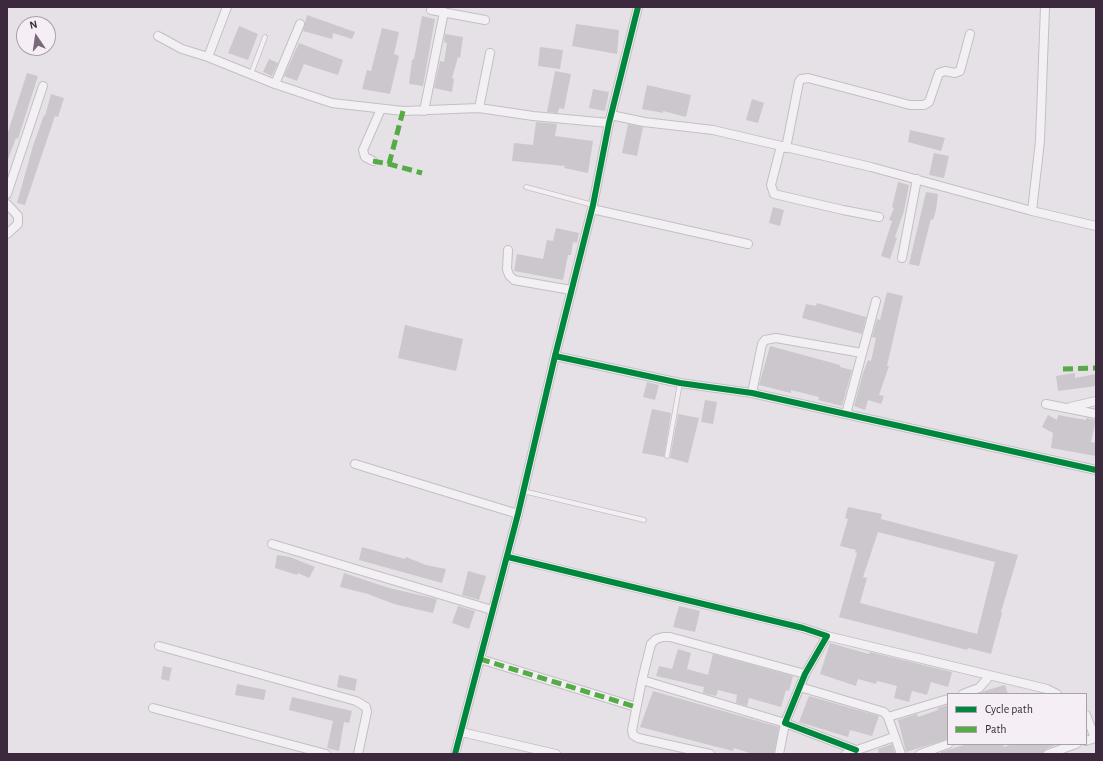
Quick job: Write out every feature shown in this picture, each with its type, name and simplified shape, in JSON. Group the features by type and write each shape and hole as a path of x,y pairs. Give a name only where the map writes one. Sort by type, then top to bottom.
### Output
{"street":[{"path":"208,57 227,7"},
{"path":"455,754 492,610 508,557 555,356 592,207 610,119 638,7"},
{"path":"1032,211 1040,141 1045,7"},
{"path":"431,10 485,20"},
{"path":"424,111 444,12"},
{"path":"275,84 300,24"},
{"path":"879,217 774,194 771,185 784,147 799,82 801,79 815,80 910,105 924,105 929,102 940,73 946,71 955,73 960,71 970,34"},
{"path":"158,36 182,49 208,57 275,84 332,103 381,109 424,111 479,108 533,116 610,119 713,130 917,179 1032,211 1096,226"},
{"path":"479,108 490,53"},
{"path":"7,194 43,86"},
{"path":"373,161 365,157 363,150 381,109"},
{"path":"902,258 917,179"},
{"path":"7,204 18,216 18,224 7,234"},
{"path":"592,207 748,244"},
{"path":"508,250 507,269 509,275 514,280 571,290"},
{"path":"846,414 876,301"},
{"path":"752,393 762,344 765,340 776,338 862,354"},
{"path":"555,356 680,383 752,393 1096,470"},
{"path":"1067,407 1096,401"},
{"path":"1046,404 1096,414"},
{"path":"355,464 518,514"},
{"path":"272,544 492,610"},
{"path":"508,557 803,628 827,636 1047,689 1054,693"},
{"path":"779,754 785,723 805,674 827,636"},
{"path":"710,754 638,738 633,735 632,730 642,680 651,644 656,639 662,637 677,639 805,674"},
{"path":"159,646 356,701 366,707 367,712 358,754"},
{"path":"480,659 636,707"},
{"path":"966,693 979,688 987,679 987,675"},
{"path":"642,680 785,723 856,750"},
{"path":"800,687 884,712 888,717 894,738 901,754"},
{"path":"888,717 947,699"},
{"path":"153,708 326,754"},
{"path":"1087,717 1095,734 1087,740"},
{"path":"461,732 556,754"},
{"path":"846,754 894,738"},
{"path":"920,754 947,744"},
{"path":"1048,754 1073,745"}],"lane":[{"path":"251,74 265,37"},
{"path":"526,187 592,207"},
{"path":"667,456 680,383"},
{"path":"523,492 644,520"}],"building":[{"path":"307,15 355,32 352,39 333,33 332,39 303,31"},
{"path":"422,16 435,19 423,86 409,84 412,60 414,59"},
{"path":"576,24 619,30 617,54 572,46"},
{"path":"239,26 258,34 248,60 228,53"},
{"path":"382,28 399,32 394,54 399,56 390,94 362,89 367,70 371,71"},
{"path":"445,34 463,37 460,58 458,57 452,78 454,79 452,92 434,88 440,61 444,62 447,43 444,42"},
{"path":"299,43 343,60 338,75 304,64 297,81 284,76"},
{"path":"540,47 563,50 560,69 538,66"},
{"path":"269,59 278,63 272,76 263,72"},
{"path":"555,71 571,74 564,109 559,108 558,113 547,112"},
{"path":"27,73 38,76 18,139 16,138 7,162 7,135"},
{"path":"647,85 691,95 686,117 663,111 663,113 642,109"},
{"path":"593,89 609,92 605,111 589,108"},
{"path":"51,94 64,98 58,117 55,116 25,205 17,203 33,146 44,115 45,116"},
{"path":"752,99 764,103 758,123 746,120"},
{"path":"536,122 557,124 555,136 593,141 588,173 564,168 565,166 512,161 514,143 533,145"},
{"path":"628,124 643,127 637,156 622,153"},
{"path":"910,130 945,138 941,151 908,142"},
{"path":"934,153 949,156 944,178 929,175"},
{"path":"898,182 909,185 904,211 895,237 897,238 890,259 881,256 892,221 889,220 894,208 892,207"},
{"path":"926,192 938,194 936,210 933,220 931,219 919,266 909,264"},
{"path":"773,207 784,210 780,226 769,223"},
{"path":"556,228 579,233 577,243 573,242 571,255 568,255 563,280 514,271 517,254 543,259 547,240 553,241"},
{"path":"887,292 903,296 887,366 889,366 879,395 884,396 881,404 868,400 865,410 854,406 863,373 868,360 871,361 876,338 872,337 877,319 880,320"},
{"path":"817,303 866,317 862,334 802,318 806,304 816,306"},
{"path":"405,325 463,339 456,371 398,358"},
{"path":"770,346 840,365 840,367 852,370 842,406 818,400 819,397 791,390 791,393 759,385"},
{"path":"1075,373 1075,378 1096,374 1096,386 1058,391 1056,376"},
{"path":"647,382 659,385 655,400 643,397"},
{"path":"705,400 717,402 713,424 701,422"},
{"path":"652,409 671,413 664,457 642,453"},
{"path":"678,414 699,418 688,463 670,458"},
{"path":"1048,415 1057,420 1058,415 1086,420 1086,418 1096,420 1091,442 1096,443 1096,456 1051,448 1053,433 1042,427"},
{"path":"848,507 882,514 881,519 1018,555 1001,612 1002,613 991,654 968,648 967,650 839,617 857,553 855,552 856,550 840,546 848,519 845,518","holes":["878,532 995,562 977,634 860,603 867,578 863,577"]},
{"path":"362,547 405,559 406,557 426,565 446,569 442,583 359,560"},
{"path":"277,555 290,557 315,567 309,578 298,573 297,575 275,568"},
{"path":"468,571 486,576 479,600 462,595"},
{"path":"344,573 389,588 437,599 433,613 394,604 368,594 340,587"},
{"path":"458,606 475,611 469,629 452,623"},
{"path":"679,606 700,611 695,632 673,627"},
{"path":"830,643 869,654 870,652 952,672 948,687 931,682 927,695 912,691 909,702 894,698 897,686 877,681 876,684 858,679 856,686 820,674"},
{"path":"678,649 691,653 687,669 708,675 713,654 793,676 789,691 786,690 781,707 749,698 747,706 736,703 737,695 718,690 716,696 703,693 704,687 656,676 659,666 672,669"},
{"path":"163,666 172,668 169,681 161,679"},
{"path":"339,675 357,679 355,691 337,687"},
{"path":"237,684 266,690 264,700 235,695"},
{"path":"1005,685 1008,693 981,693"},
{"path":"653,691 779,727 774,754 753,754 734,748 733,751 640,727"},
{"path":"809,696 879,716 872,736 850,730 848,737 799,722"},
{"path":"292,697 352,711 349,723 344,722 339,751 327,748 333,721 289,710"},
{"path":"947,705 947,739 906,752 898,720 917,714 918,717 938,710 937,708"},
{"path":"892,744 895,754 879,754 878,749"},
{"path":"964,745 1003,745 1004,747 1009,745 1056,745 1046,749 1043,754 941,754 941,752"}],"marked path":[{"path":"389,164 403,111"},
{"path":"373,161 422,173"},
{"path":"1063,369 1096,368"},
{"path":"480,659 636,707"}],"cycle path":[{"path":"455,754 518,514 555,356 593,205 609,123 638,7"},
{"path":"555,356 680,383 752,393 1096,470"},
{"path":"508,557 803,628 827,636 805,674 785,723 856,750"}]}
